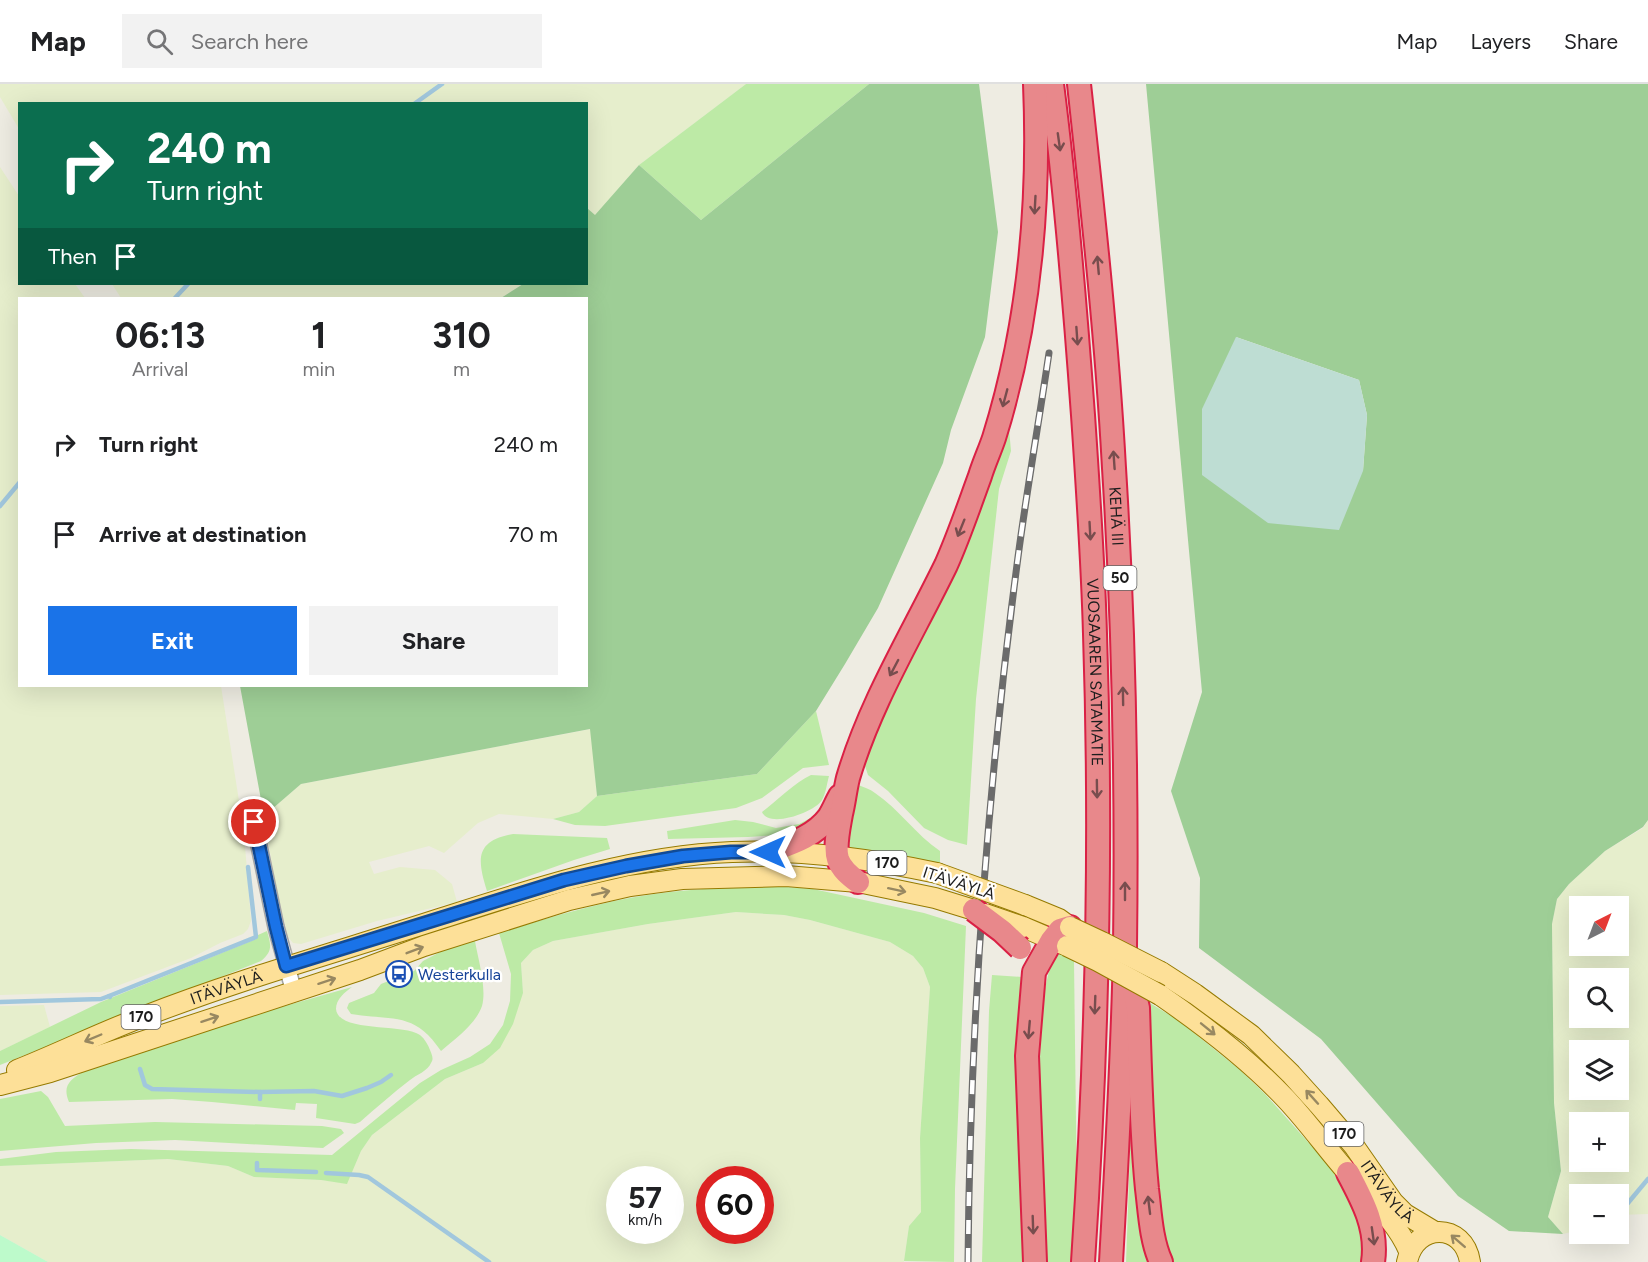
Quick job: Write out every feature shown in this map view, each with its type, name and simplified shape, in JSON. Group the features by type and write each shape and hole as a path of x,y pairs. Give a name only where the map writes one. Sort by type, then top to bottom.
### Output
{"highway":[{"path":"768,852 816,831 829,817 847,781 866,726 947,561 994,438 1014,364 1029,277 1035,208 1037,132 1035,84"},
{"name":"VUOSAAREN SATAMATIE","path":"1052,84 1076,311 1095,633 1098,797 1097,947 1090,1163 1083,1262"},
{"name":"KEHÄ III","path":"1079,84 1102,312 1115,478 1125,759 1125,950"},
{"path":"847,781 838,834 837,857 841,866 858,882"},
{"path":"974,910 1002,931 1022,938 1025,953 1034,972 1027,1056 1035,1262"},
{"path":"1034,972 1063,938"},
{"path":"1111,1262 1118,1147 1125,950"},
{"path":"1125,950 1138,1008 1144,1156 1150,1211 1157,1254 1161,1262"},
{"path":"1348,1173 1366,1208 1371,1225 1374,1244 1373,1262"}],"main road":[{"name":"ITÄVÄYLÄ","path":"0,1077 145,1016 286,966 564,880 683,856 731,852 837,857 893,864 938,873 1059,919 1063,938 1098,961 1161,995 1196,1020 1284,1097 1400,1233 1408,1257"},
{"name":"ITÄVÄYLÄ","path":"0,1085 50,1072 568,900 630,886 682,879 786,876 858,882 935,898 974,910"},
{"name":"ITÄVÄYLÄ","path":"1022,938 1063,938 1102,942 1161,972 1195,994 1251,1035 1291,1074 1354,1146 1393,1202 1405,1214 1435,1232 1454,1236 1463,1244 1469,1254 1470,1262"},
{"path":"1408,1257 1414,1243 1424,1235 1435,1232"}],"street":[{"path":"254,822 276,927 294,992"}],"green space":[{"path":"0,84 746,84 639,165 595,216 588,209 588,102 18,102 18,127 0,97"},
{"path":"746,84 869,84 701,220 639,165"},
{"path":"869,84 979,84 998,232 985,337 951,430 943,463 878,608 816,711 757,774 597,796 590,729 301,784 264,816 240,687 588,687 588,297 503,297 521,285 588,285 588,209 595,215 639,165 701,220"},
{"path":"1146,84 1648,84 1648,820 1643,827 1605,851 1569,884 1557,899 1552,924 1554,1103 1561,1171 1548,1217 1563,1234 1509,1231 1458,1196 1321,1039 1199,948 1200,878 1171,791 1202,692","holes":["1236,337 1359,380 1367,415 1363,471"]},
{"path":"0,167 18,194 18,285 76,285 84,297 18,297 18,687 221,687 244,833 251,921 243,934 191,958 101,992 0,995"},
{"path":"113,285 521,285 503,297 120,297"},
{"path":"1008,417 1011,451 999,489 976,699 967,845 948,840 924,828 888,791 868,775 864,763"},
{"path":"816,711 829,765 803,768 762,798 736,808 605,826 575,825 553,819 579,812 597,796 757,774"},
{"path":"591,729 597,796 579,812 553,819 499,814 478,823 444,853 429,846 369,862 374,874 400,867 435,870 452,884 457,902 377,921 301,944 293,943 288,937 275,882 264,816 301,784"},
{"path":"811,775 829,776 822,800 818,805 792,817 773,819 766,817 762,812 792,787"},
{"path":"858,785 884,799 940,851 940,866 847,849 849,814"},
{"path":"822,812 794,830 779,835 668,839 667,831 735,820 776,828 799,824"},
{"path":"1648,820 1648,1214 1629,1215 1629,1184 1569,1184 1569,1232 1563,1234 1548,1217 1561,1171 1554,1103 1552,924 1557,899 1569,884 1605,851 1643,828"},
{"path":"513,834 607,838 610,849 487,891 482,870 482,853 491,841"},
{"path":"773,886 813,889 924,913 966,926 954,1262 904,1261 909,1226 921,1212 920,1138 930,987 923,968 913,956 890,942 784,915 736,912 648,924 553,941 533,950 521,963 523,993 513,1024 500,1048 483,1063 445,1079 372,1135 361,1151 347,1184 321,1180 254,1177 228,1166 168,1159 0,1166 0,1159 56,1152 131,1149 332,1155 420,1083 490,1044 503,1025 510,1001 511,974 499,933 570,912 634,897 693,890"},
{"path":"736,912 784,915 810,920 890,942 913,956 923,968 930,987 920,1138 921,1212 909,1226 904,1262 48,1262 0,1235 0,1166 168,1159 228,1166 254,1177 347,1183 361,1151 372,1135 445,1079 483,1063 523,993 521,963 533,950 553,941 648,924"},
{"path":"267,931 270,948 261,961 0,1065 0,1051 101,1002 256,939 258,935"},
{"path":"475,941 483,982 482,1006 470,1025 441,1051 431,1038 412,1024 391,1018 351,1014 347,1008 349,1003 374,993 381,984 414,971 423,961 444,950"},
{"path":"1054,950 1074,961 1077,1203 1072,1262 1043,1262 1039,1086 1042,1001"},
{"path":"992,975 1022,977 1025,1262 982,1262"},
{"path":"352,987 339,999 336,1009 339,1017 359,1025 412,1031 423,1038 433,1058 427,1068 360,1122 355,1124 316,1118 317,1104 296,1103 295,1110 172,1099 69,1102 67,1087 84,1071 189,1033"},
{"path":"1148,1002 1178,1020 1240,1070 1265,1094 1316,1151 1341,1182 1365,1229 1365,1262 1170,1262 1156,1197"},
{"path":"44,1005 50,1027 0,1051 0,1006"},
{"path":"41,1091 48,1097 65,1126 155,1122 322,1126 341,1129 344,1133 323,1148 175,1140 96,1143 0,1151 0,1099"},
{"path":"1131,1128 1133,1137 1153,1262 1126,1262"},
{"path":"0,1235 48,1262 0,1262"}],"shaded area":[{"path":"1236,337 1359,380 1367,415 1363,471 1339,530 1268,523 1202,475 1202,409"}],"waterway":[{"path":"417,102 442,84"},
{"path":"176,297 187,285"},
{"path":"0,506 18,484"},
{"path":"109,996 256,937 248,867"},
{"path":"0,1002 110,997"},
{"path":"140,1069 145,1085 152,1089 260,1092 260,1099"},
{"path":"260,1092 314,1091 342,1096 367,1088 391,1075"},
{"path":"257,1163 257,1170 316,1172"},
{"path":"326,1173 368,1177 489,1262"},
{"path":"1629,1202 1648,1179"}],"railway":[{"path":"968,1262 972,1086 989,821 1018,557 1049,353"}],"place":[{"name":"Westerkulla","path":"399,974"}],"route":[{"path":"254,822 286,966 564,880 683,856 768,852"}]}
